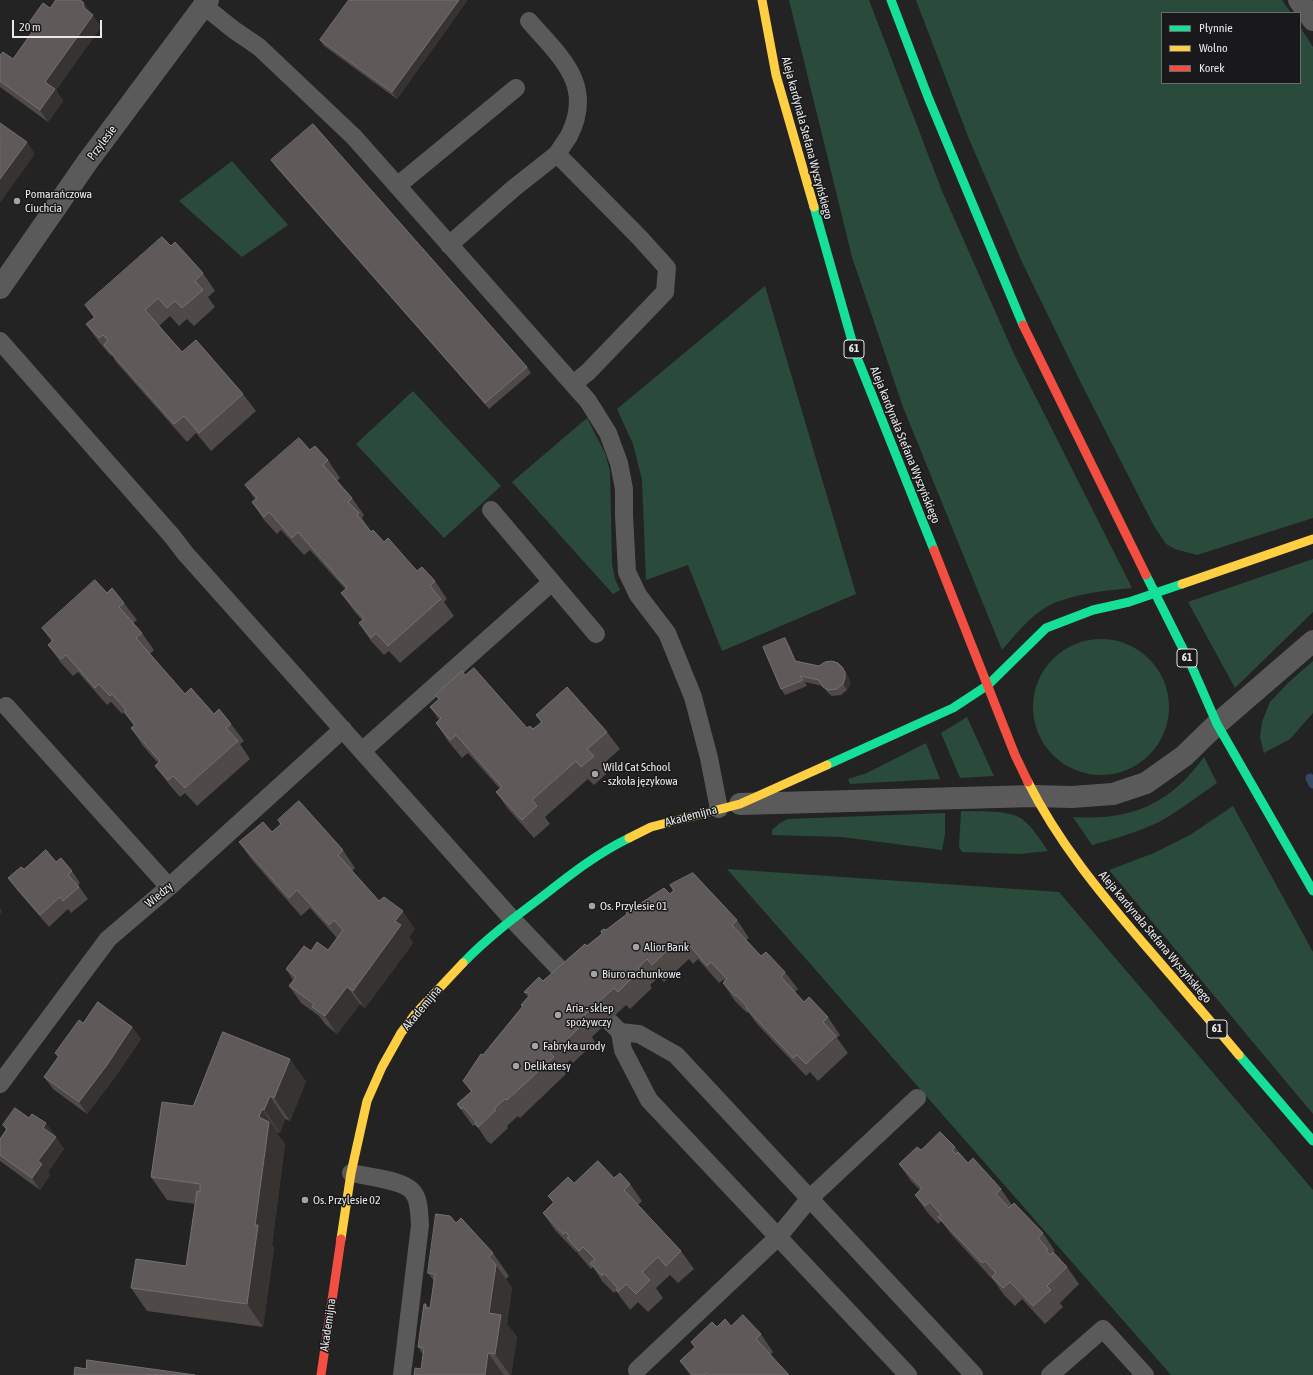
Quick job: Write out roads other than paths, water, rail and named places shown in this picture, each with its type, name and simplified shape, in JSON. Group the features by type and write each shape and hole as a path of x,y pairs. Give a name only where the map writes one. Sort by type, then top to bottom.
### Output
{"main road":[{"name":"Aleja kardynała Stefana Wyszyńskiego","path":"762,0 776,75 856,355 988,685"},
{"name":"61","path":"891,0 928,97 1027,335 1192,667 1217,724 1313,891"},
{"name":"Akademijna","path":"321,1375 351,1173 367,1101 382,1067 401,1033 416,1013 433,993 473,953 512,920 580,868 613,846 652,827 740,804 953,708 988,685 1046,628 1093,610 1129,602 1155,594 1313,539"},
{"name":"61","path":"988,685 1013,749 1035,796"},
{"name":"Aleja kardynała Stefana Wyszyńskiego","path":"1035,796 1074,859 1121,917 1313,1141"}],"street":[{"path":"1299,0 1313,20"},
{"name":"Przylesie","path":"0,288 88,161 206,3"},
{"name":"Akademijna","path":"740,804 1035,796 1072,797 1113,794 1146,783 1184,756 1217,724 1313,641"}],"lane":[{"path":"206,3 234,30 259,47 354,137 588,401 608,433 619,463 624,489 627,572 638,595 668,633 693,697 709,758 719,809"},
{"path":"449,245 514,188 557,154 569,136 576,117 578,99 575,81 567,64 529,21"},
{"path":"397,186 516,88"},
{"path":"557,154 640,238 667,268 665,292 588,372 573,384"},
{"path":"0,341 172,536 185,553 512,920 573,983"},
{"path":"491,510 596,634"},
{"path":"362,751 552,582"},
{"path":"6,706 169,887"},
{"name":"Wiedzy","path":"0,1084 108,939 169,887 343,729"},
{"path":"908,1375 649,1100 623,1050 615,1026 639,1034 676,1055 974,1375"},
{"path":"637,1370 778,1237 810,1198 917,1098"},
{"path":"351,1173 400,1183 412,1191 419,1204 420,1225 402,1375"},
{"path":"1050,1375 1103,1329 1145,1375"}],"waterway":[{"path":"1310,778 1313,784"}],"place":[{"name":"Pomarańczowa Ciuchcia","path":"17,201"},
{"name":"Wild Cat School - szkoła językowa","path":"595,774"},
{"name":"Os. Przylesie 01","path":"592,906"},
{"name":"Alior Bank","path":"636,947"},
{"name":"Biuro rachunkowe","path":"594,974"},
{"name":"Aria - sklep spożywczy","path":"558,1015"},
{"name":"Fabryka urody","path":"535,1046"},
{"name":"Delikatesy","path":"516,1066"},
{"name":"Os. Przylesie 02","path":"305,1200"}]}
